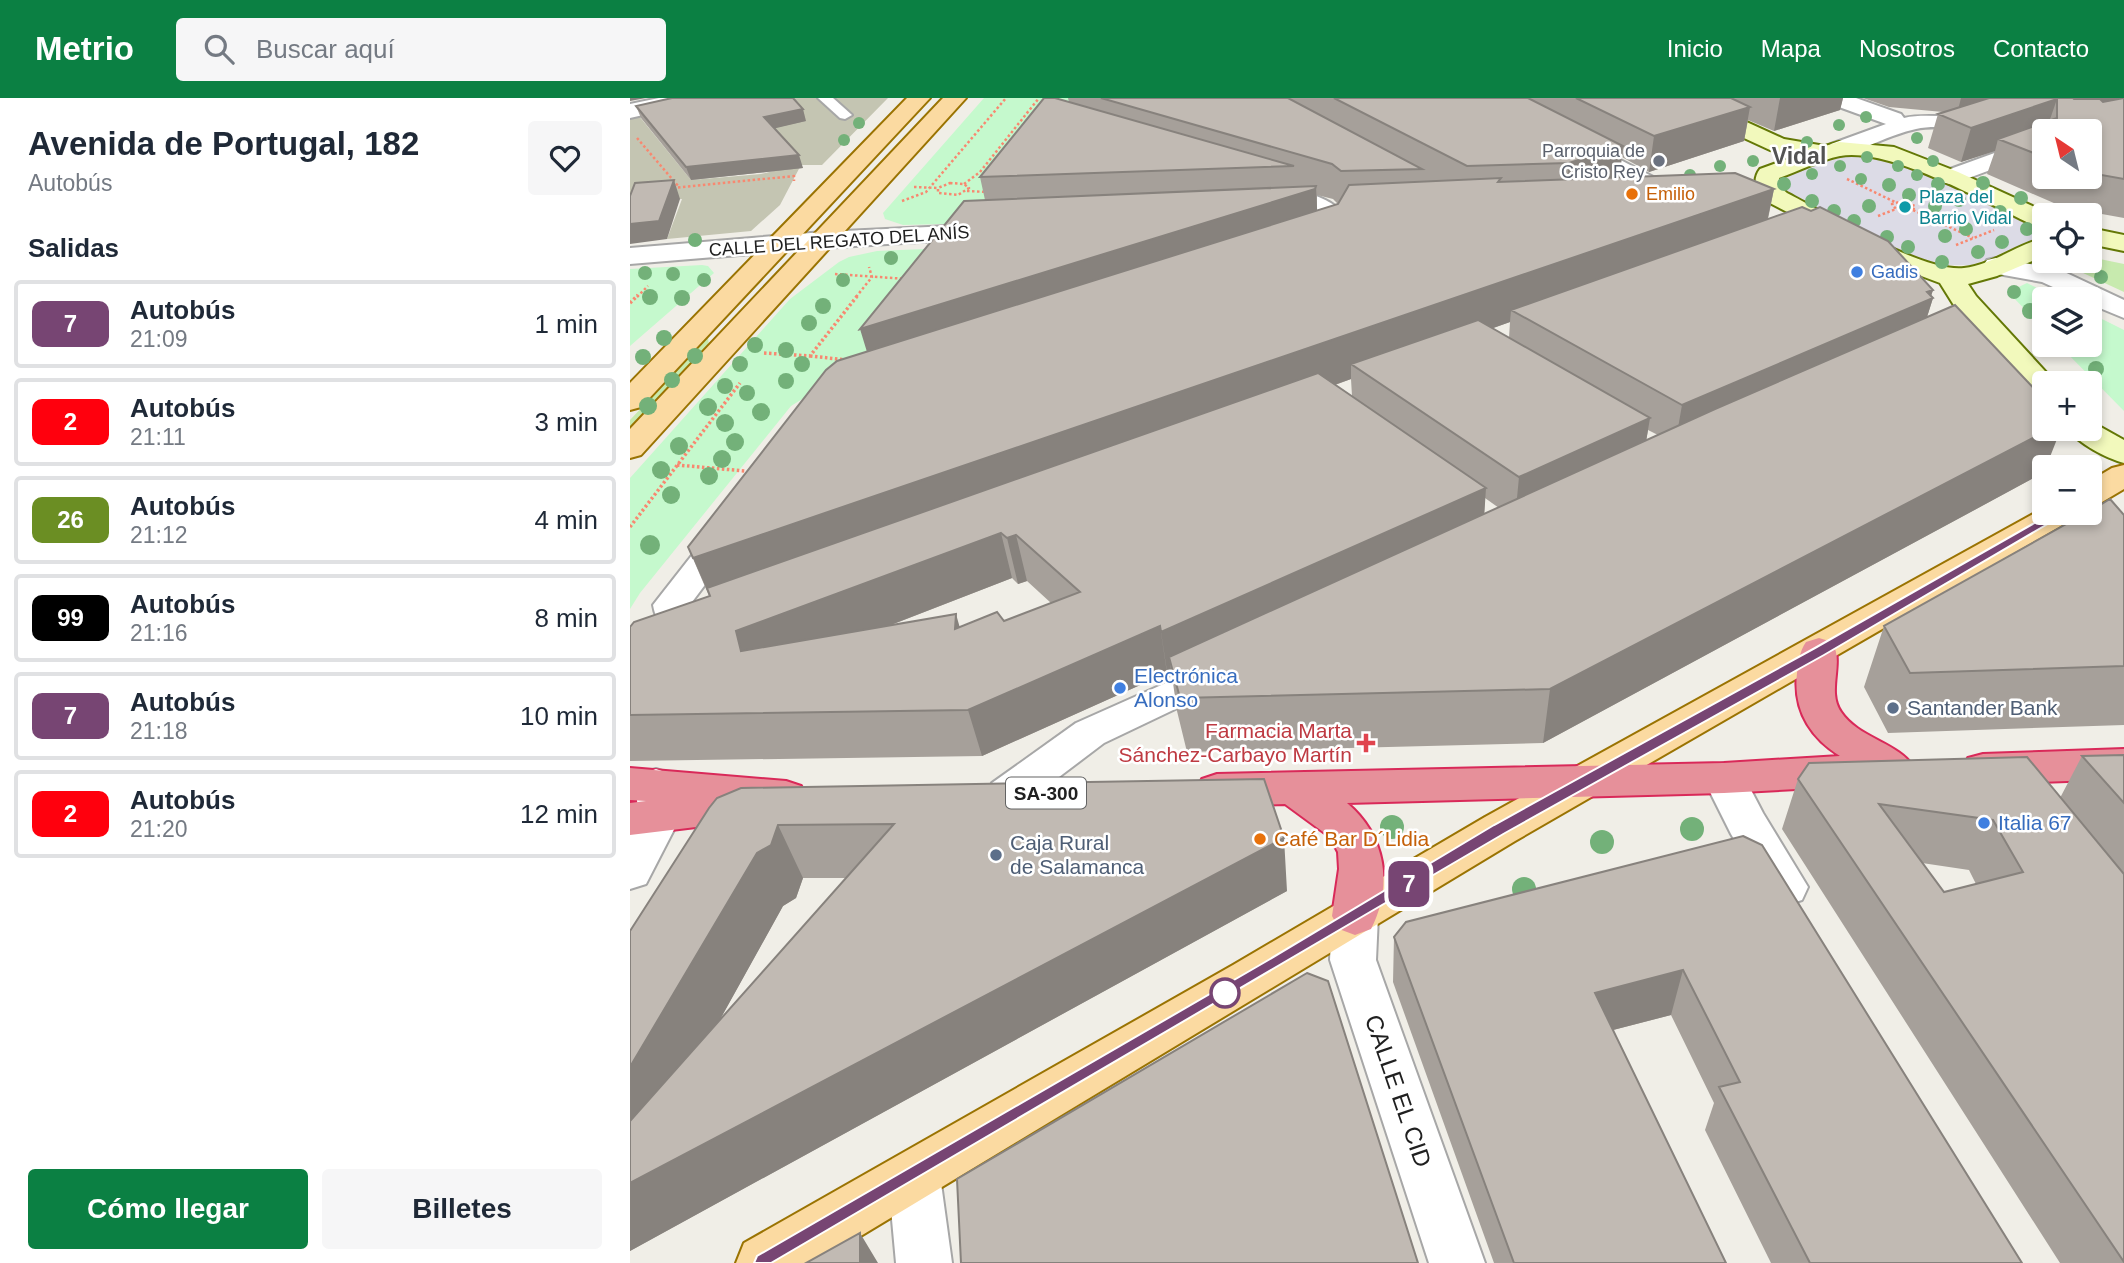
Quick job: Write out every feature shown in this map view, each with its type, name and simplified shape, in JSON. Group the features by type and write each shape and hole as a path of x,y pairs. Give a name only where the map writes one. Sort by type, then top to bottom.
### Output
{"highway":[{"path":"1819,651 1816,687 1818,706 1826,722 1860,749 1894,769"},
{"path":"1183,790 1724,778 1894,769 2002,769 2124,764"},
{"path":"1292,788 1348,825 1358,841 1363,871 1355,916"},
{"name":"SA-300","path":"966,795 1074,793"},
{"path":"644,801 812,798"}],"main road":[{"path":"630,401 919,98"},
{"path":"1678,98 1776,170 1824,221 1910,264 1951,278 1968,276 2032,251"},
{"path":"630,448 950,101"},
{"path":"823,240 826,213 848,191 870,148"},
{"path":"1776,170 1833,151 1898,155 2032,215"},
{"path":"2102,238 2124,243"},
{"path":"725,345 729,324 771,277 778,244"},
{"path":"1951,278 1965,301 2032,375"},
{"path":"2102,440 2124,453"},
{"path":"2102,488 2124,475"},
{"path":"764,1263 1584,781 1819,651 2060,525"}],"street":[{"path":"630,111 688,98"},
{"path":"1484,98 1691,200 1633,207"},
{"path":"1836,98 1890,126"},
{"path":"1917,98 1921,121"},
{"path":"1833,151 1890,126 1921,121 1968,123 2000,112 2006,107 2005,98"},
{"path":"1890,126 1888,146 1898,155"},
{"path":"1950,177 2032,146"},
{"path":"1744,187 1776,170"},
{"path":"1239,182 1323,207 1346,217"},
{"path":"1282,220 1346,217"},
{"path":"1289,253 1329,239 1346,217"},
{"path":"1788,234 1824,221"},
{"name":"CALLE DEL REGATO DEL ANÍS","path":"630,256 823,240 1013,231"},
{"path":"1996,266 2049,275 2124,310"},
{"path":"1951,334 1984,321"},
{"path":"725,619 695,626 682,623 673,616 671,605 749,486"},
{"path":"1007,794 1090,733 1251,658"},
{"path":"2002,769 2030,809"},
{"path":"1724,778 1746,822 1808,922"},
{"path":"630,872 644,801"},
{"name":"CALLE EL CID","path":"1355,916 1353,960 1457,1263"},
{"path":"914,1176 923,1263"}],"lane":[{"path":"825,98 845,115"}],"path":[{"path":"900,201 919,197 930,188 1006,98"},
{"path":"964,184 980,172 1039,98"},
{"path":"1023,118 1034,119"},
{"path":"630,130 680,188"},
{"path":"667,189 794,176"},
{"path":"911,187 938,188 950,183 964,184 969,188 967,191"},
{"path":"1858,185 1895,202 1912,204 1918,201"},
{"path":"938,188 938,193 947,196 967,191 990,192"},
{"path":"1895,202 1892,204 1896,209"},
{"path":"1912,204 1915,206 1913,210"},
{"path":"1874,218 1896,209 1913,210 1973,238"},
{"path":"1952,247 2001,227"},
{"path":"871,258 869,267 872,277"},
{"path":"833,274 911,279"},
{"path":"810,356 872,277"},
{"path":"755,363 770,342"},
{"path":"763,352 848,361"},
{"path":"630,527 747,373"},
{"path":"677,465 749,486"}],"shaded area":[{"path":"786,98 888,98 822,165 801,165 780,205 751,231 667,239 682,199 636,203 630,217 630,118 639,116 691,180 761,174 800,165 756,150"},
{"name":"Plaza del Barrio Vidal","path":"1852,154 1897,161 2025,218 2032,225 2032,241 1972,265 1935,265 1912,257 1793,198 1781,190 1779,181 1786,175"}],"green space":[{"path":"984,98 1089,98 988,223 903,225 885,219 883,213"},
{"path":"971,247 881,366 820,388 791,406 640,593 630,609 630,478 790,299 849,257 877,251"},
{"path":"2102,259 2124,264 2124,292 2083,273 2102,273"},
{"path":"708,266 714,273 630,346 630,269"},
{"path":"2027,283 2035,287 2032,287 2032,317 2008,292"},
{"path":"2102,319 2124,330 2124,411 2102,389 2102,371 2085,371 2071,357 2102,357"},
{"path":"708,337 709,346 630,431 630,420"}],"building":[{"path":"672,98 793,98 803,109 764,117 799,155 686,167 636,106"},
{"path":"1044,98 1055,98 1294,166 980,177"},
{"path":"1101,98 1288,98 1422,169 1341,171 1332,164"},
{"path":"1334,98 1528,98 1623,146 1569,163 1467,166"},
{"path":"1576,98 1731,98 1750,107 1654,136"},
{"path":"1989,98 2073,98 2100,99 2103,102 2124,98 2124,179 2102,175 2102,119 2054,119 2057,118 2057,99 1971,128 1938,114"},
{"path":"2032,127 2032,152 1998,139"},
{"path":"1735,173 1774,189 693,558 688,547 826,370 837,361 1338,204 1349,185 1501,178 1498,182"},
{"path":"674,180 659,221 630,224 630,196 635,183"},
{"path":"1316,186 1315,189 860,329 964,201"},
{"path":"1802,207 1811,211 1820,207 1888,241 1933,290 1927,292 1933,298 1682,405 1511,310"},
{"path":"1955,305 2032,386 2032,438 1550,689 1180,698 1169,657 1715,409"},
{"path":"1478,320 1650,418 1519,477 1351,364"},
{"path":"1318,373 1486,488 1161,632 1160,626 968,710 630,715 630,627 634,622 710,596 707,588","holes":["1001,533 1007,538 1016,535 1080,592 1004,621 997,612 955,629 956,614 741,651 736,631"]},
{"path":"2110,499 2124,515 2124,666 1910,673 1884,626 2065,525 2102,525 2102,504"},
{"path":"2124,755 2124,803 2082,756"},
{"path":"2027,757 2124,874 2124,1262 1798,779 1809,763","holes":["1879,804 1993,820 2023,872 1944,892"]},
{"path":"1264,779 1284,838 630,1183 630,1121 894,824 778,825 771,845 757,853 630,1067 630,931 717,798 741,788"},
{"path":"1743,836 1762,845 2022,1263 1810,1263 1719,1087 1740,1082 1683,970 1595,993 1726,1263 1514,1263 1394,937 1406,922"},
{"path":"1307,973 1328,981 1418,1263 961,1263 957,1179"},
{"path":"860,1233 860,1263 806,1263"}],"bus line":[{"name":"7","path":"764,1263 1271,967 1500,829 2038,525"}],"place":[{"name":"Parroquia de Cristo Rey","path":"1659,161"},
{"name":"Emilio","path":"1632,194"},
{"name":"Plaza del Barrio Vidal","path":"1905,207"},
{"name":"Gadis","path":"1857,272"},
{"name":"Electrónica Alonso","path":"1120,688"},
{"name":"Santander Bank","path":"1893,708"},
{"name":"Farmacia Marta Sánchez-Carbayo Martín","path":"1366,743"},
{"name":"Italia 67","path":"1984,823"},
{"name":"Café Bar D´Lidia","path":"1260,839"},
{"name":"Caja Rural de Salamanca","path":"996,855"}],"district":[{"name":"Vidal","path":"1799,156"}]}
